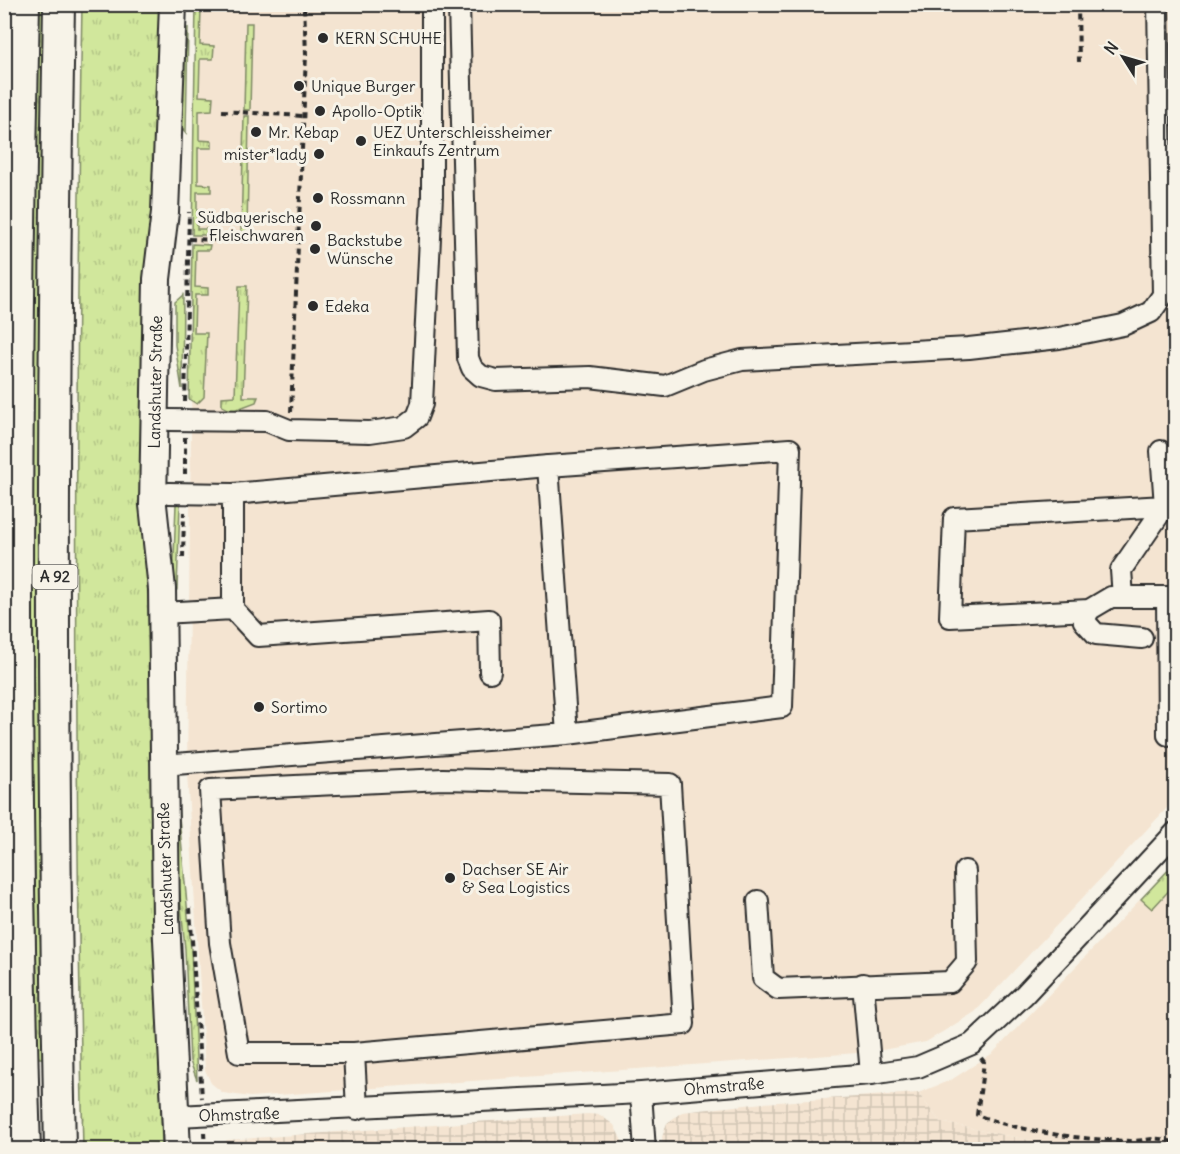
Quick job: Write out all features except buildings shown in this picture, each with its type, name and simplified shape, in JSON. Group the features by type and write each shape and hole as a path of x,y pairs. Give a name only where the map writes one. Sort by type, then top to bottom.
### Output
{"highway":[{"name":"A 92","path":"24,4 18,279 17,885 25,1149"},
{"name":"A 92","path":"59,4 56,206 54,854 60,1149"}],"main road":[{"name":"Landshuter Straße","path":"173,4 165,212 157,279 153,505 162,601 162,765 166,918 177,1149"},
{"name":"Landshuter Straße","path":"162,601 177,493 177,421 165,212"}],"street":[{"path":"177,421 267,421 289,430 370,432 404,427 417,417 422,404 432,196 432,4"},
{"path":"459,4 468,358 472,368 481,376 496,380 590,377 665,386 704,370 742,360 969,348 1025,342 1123,325 1151,312 1163,295 1158,4"},
{"path":"162,765 567,734 782,707 790,449 548,466 233,495 177,493"},
{"path":"1123,597 1121,570 1165,506 1161,451"},
{"path":"548,466 567,734"},
{"path":"233,495 233,609"},
{"path":"1165,506 954,518 950,617 1089,610 1111,597 1171,597 1168,735"},
{"path":"162,601 233,609 258,636 489,620 490,672"},
{"path":"1089,610 1084,621 1096,634 1142,638"},
{"path":"443,779 670,784 684,1024 354,1053 238,1053 220,943 210,790 443,779"},
{"name":"Ohmstraße","path":"177,1116 357,1109 641,1093 918,1068 972,1044 1023,995 1176,832"},
{"path":"758,902 763,978 778,989 950,982 967,962 965,871"},
{"path":"863,984 871,1074"},
{"path":"354,1053 357,1109"},
{"path":"641,1093 645,1149"}],"path":[{"path":"289,430 293,381 303,116 304,4"},
{"path":"1078,4 1079,62"},
{"path":"222,111 303,116"},
{"path":"183,565 177,493 177,421 189,239 189,205"},
{"path":"189,239 220,240"},
{"path":"190,905 205,1149"},
{"path":"972,1044 984,1062 977,1115 1000,1123 1050,1133 1133,1141 1152,1137 1176,1143"}],"shaded area":[{"path":"196,5 1175,5 1175,793 1167,808 975,1012 926,1042 871,1052 250,1097 223,1093 211,1083 205,1070 187,773"},
{"path":"1175,863 1175,1149 1073,1149 940,1122 918,1093 951,1080 993,1053"},
{"path":"918,1093 940,1122 1073,1149 663,1149 662,1137 667,1123 682,1112 763,1103"},
{"path":"588,1114 600,1115 614,1125 624,1149 217,1149 227,1140"}],"green space":[{"path":"50,4 49,1058 38,1058 32,723 31,492 39,5"},
{"path":"82,5 160,5 146,527 162,1149 83,1149 78,863 77,577"},
{"path":"196,5 215,5 215,8 201,8 200,45 214,46 213,59 200,59 199,96 213,97 212,110 199,111 199,140 212,141 212,148 198,148 198,184 211,185 211,192 197,192 197,229 210,229 209,235 192,235"},
{"path":"246,23 252,23 250,110 244,110"},
{"path":"188,27 186,133 178,123"},
{"path":"244,116 249,116 247,232 241,232"},
{"path":"192,244 210,245 209,250 196,250 195,287 208,288 208,295 195,295 194,333 207,333 204,397 197,404 189,399"},
{"path":"239,286 247,286 243,397 258,397 256,402 232,411 222,406 222,397 235,396"},
{"path":"183,295 182,389 175,345 175,302"},
{"path":"176,504 180,504 177,589 173,584"},
{"path":"178,806 191,949 197,1080 190,1061 185,949 172,810"},
{"path":"1175,863 1175,884 1152,909 1141,899"}],"place":[{"name":"KERN SCHUHE","path":"323,38"},
{"name":"Unique Burger","path":"299,86"},
{"name":"Apollo-Optik","path":"320,111"},
{"name":"Mr. Kebap","path":"256,132"},
{"name":"UEZ Unterschleissheimer Einkaufs Zentrum","path":"361,141"},
{"name":"mister*lady","path":"319,154"},
{"name":"Rossmann","path":"318,198"},
{"name":"Südbayerische Fleischwaren","path":"316,226"},
{"name":"Backstube Wünsche","path":"315,249"},
{"name":"Edeka","path":"313,306"},
{"name":"Sortimo","path":"259,707"},
{"name":"Dachser SE Air & Sea Logistics","path":"450,878"}]}
